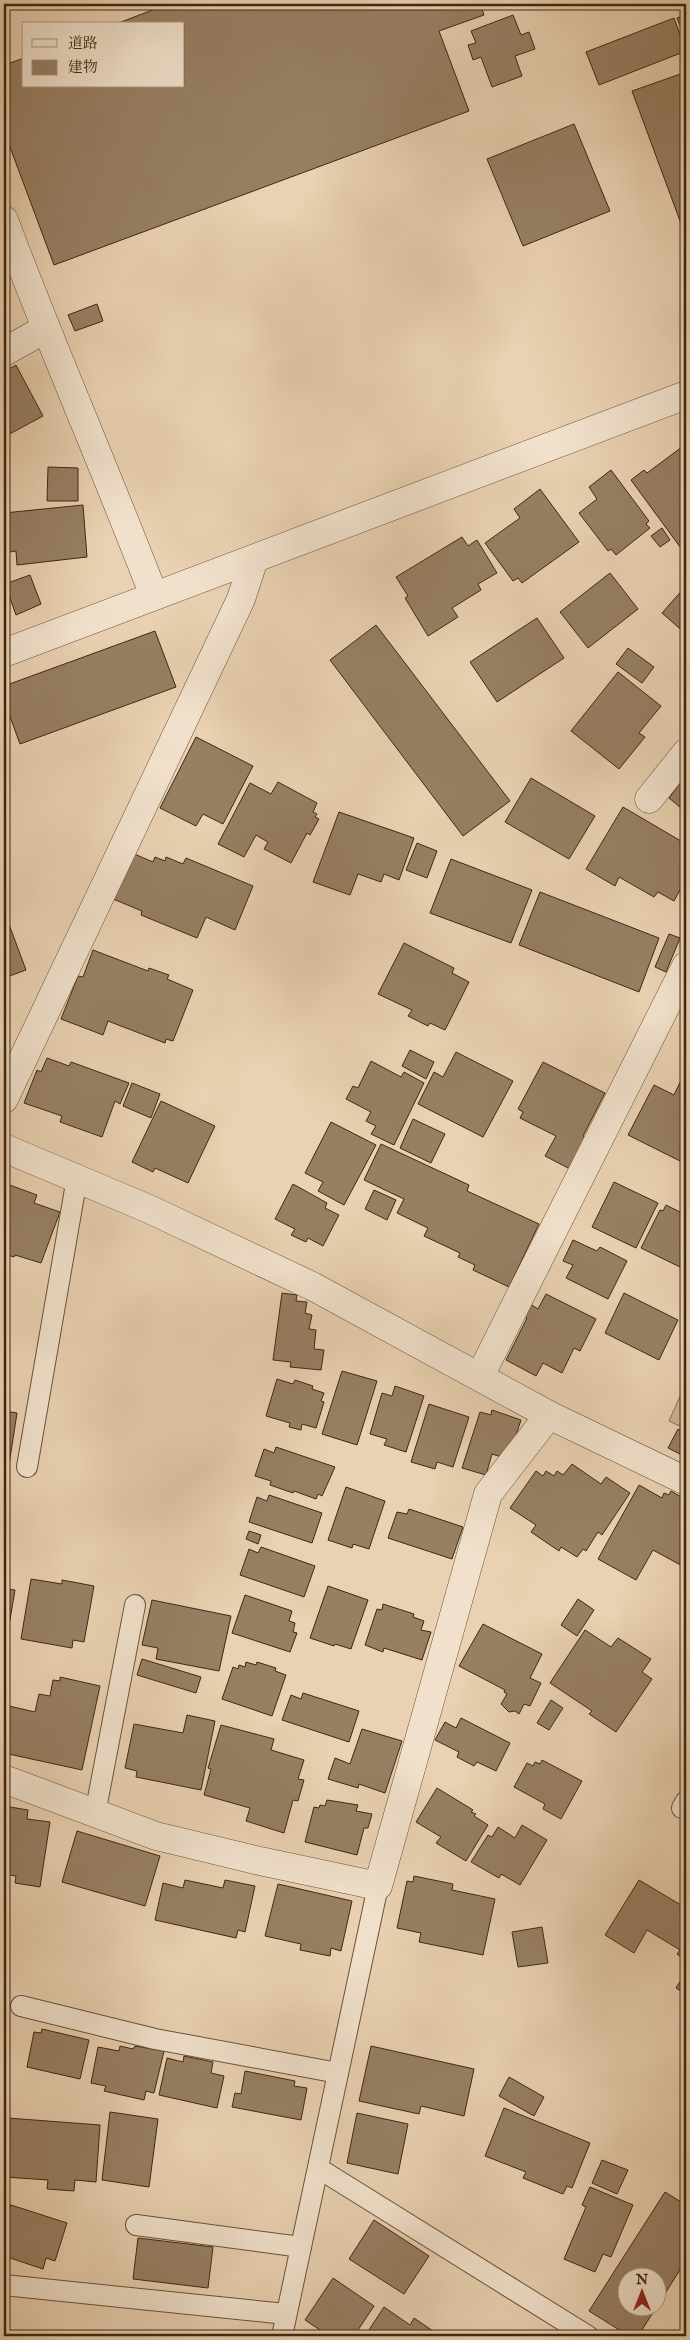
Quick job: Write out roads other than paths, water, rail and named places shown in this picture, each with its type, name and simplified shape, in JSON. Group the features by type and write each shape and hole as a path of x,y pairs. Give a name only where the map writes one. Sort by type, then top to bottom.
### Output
{"street":[{"path":"4,220 45,329 110,482 154,596"},
{"path":"4,352 45,329"},
{"path":"4,653 686,395"},
{"path":"4,1099 241,599 254,559"},
{"path":"650,799 686,753"},
{"path":"480,1376 686,966"},
{"path":"4,1148 149,1209 312,1286 549,1415 686,1481"},
{"path":"4,1779 156,1836 260,1862 378,1886 488,1494 549,1415"}],"lane":[{"path":"27,1467 77,1178"},
{"path":"95,1814 135,1605"},
{"path":"282,2336 378,1886"},
{"path":"21,2006 155,2039 338,2073"},
{"path":"318,2168 588,2336"},
{"path":"136,2225 301,2247"},
{"path":"4,2285 286,2314"}]}
